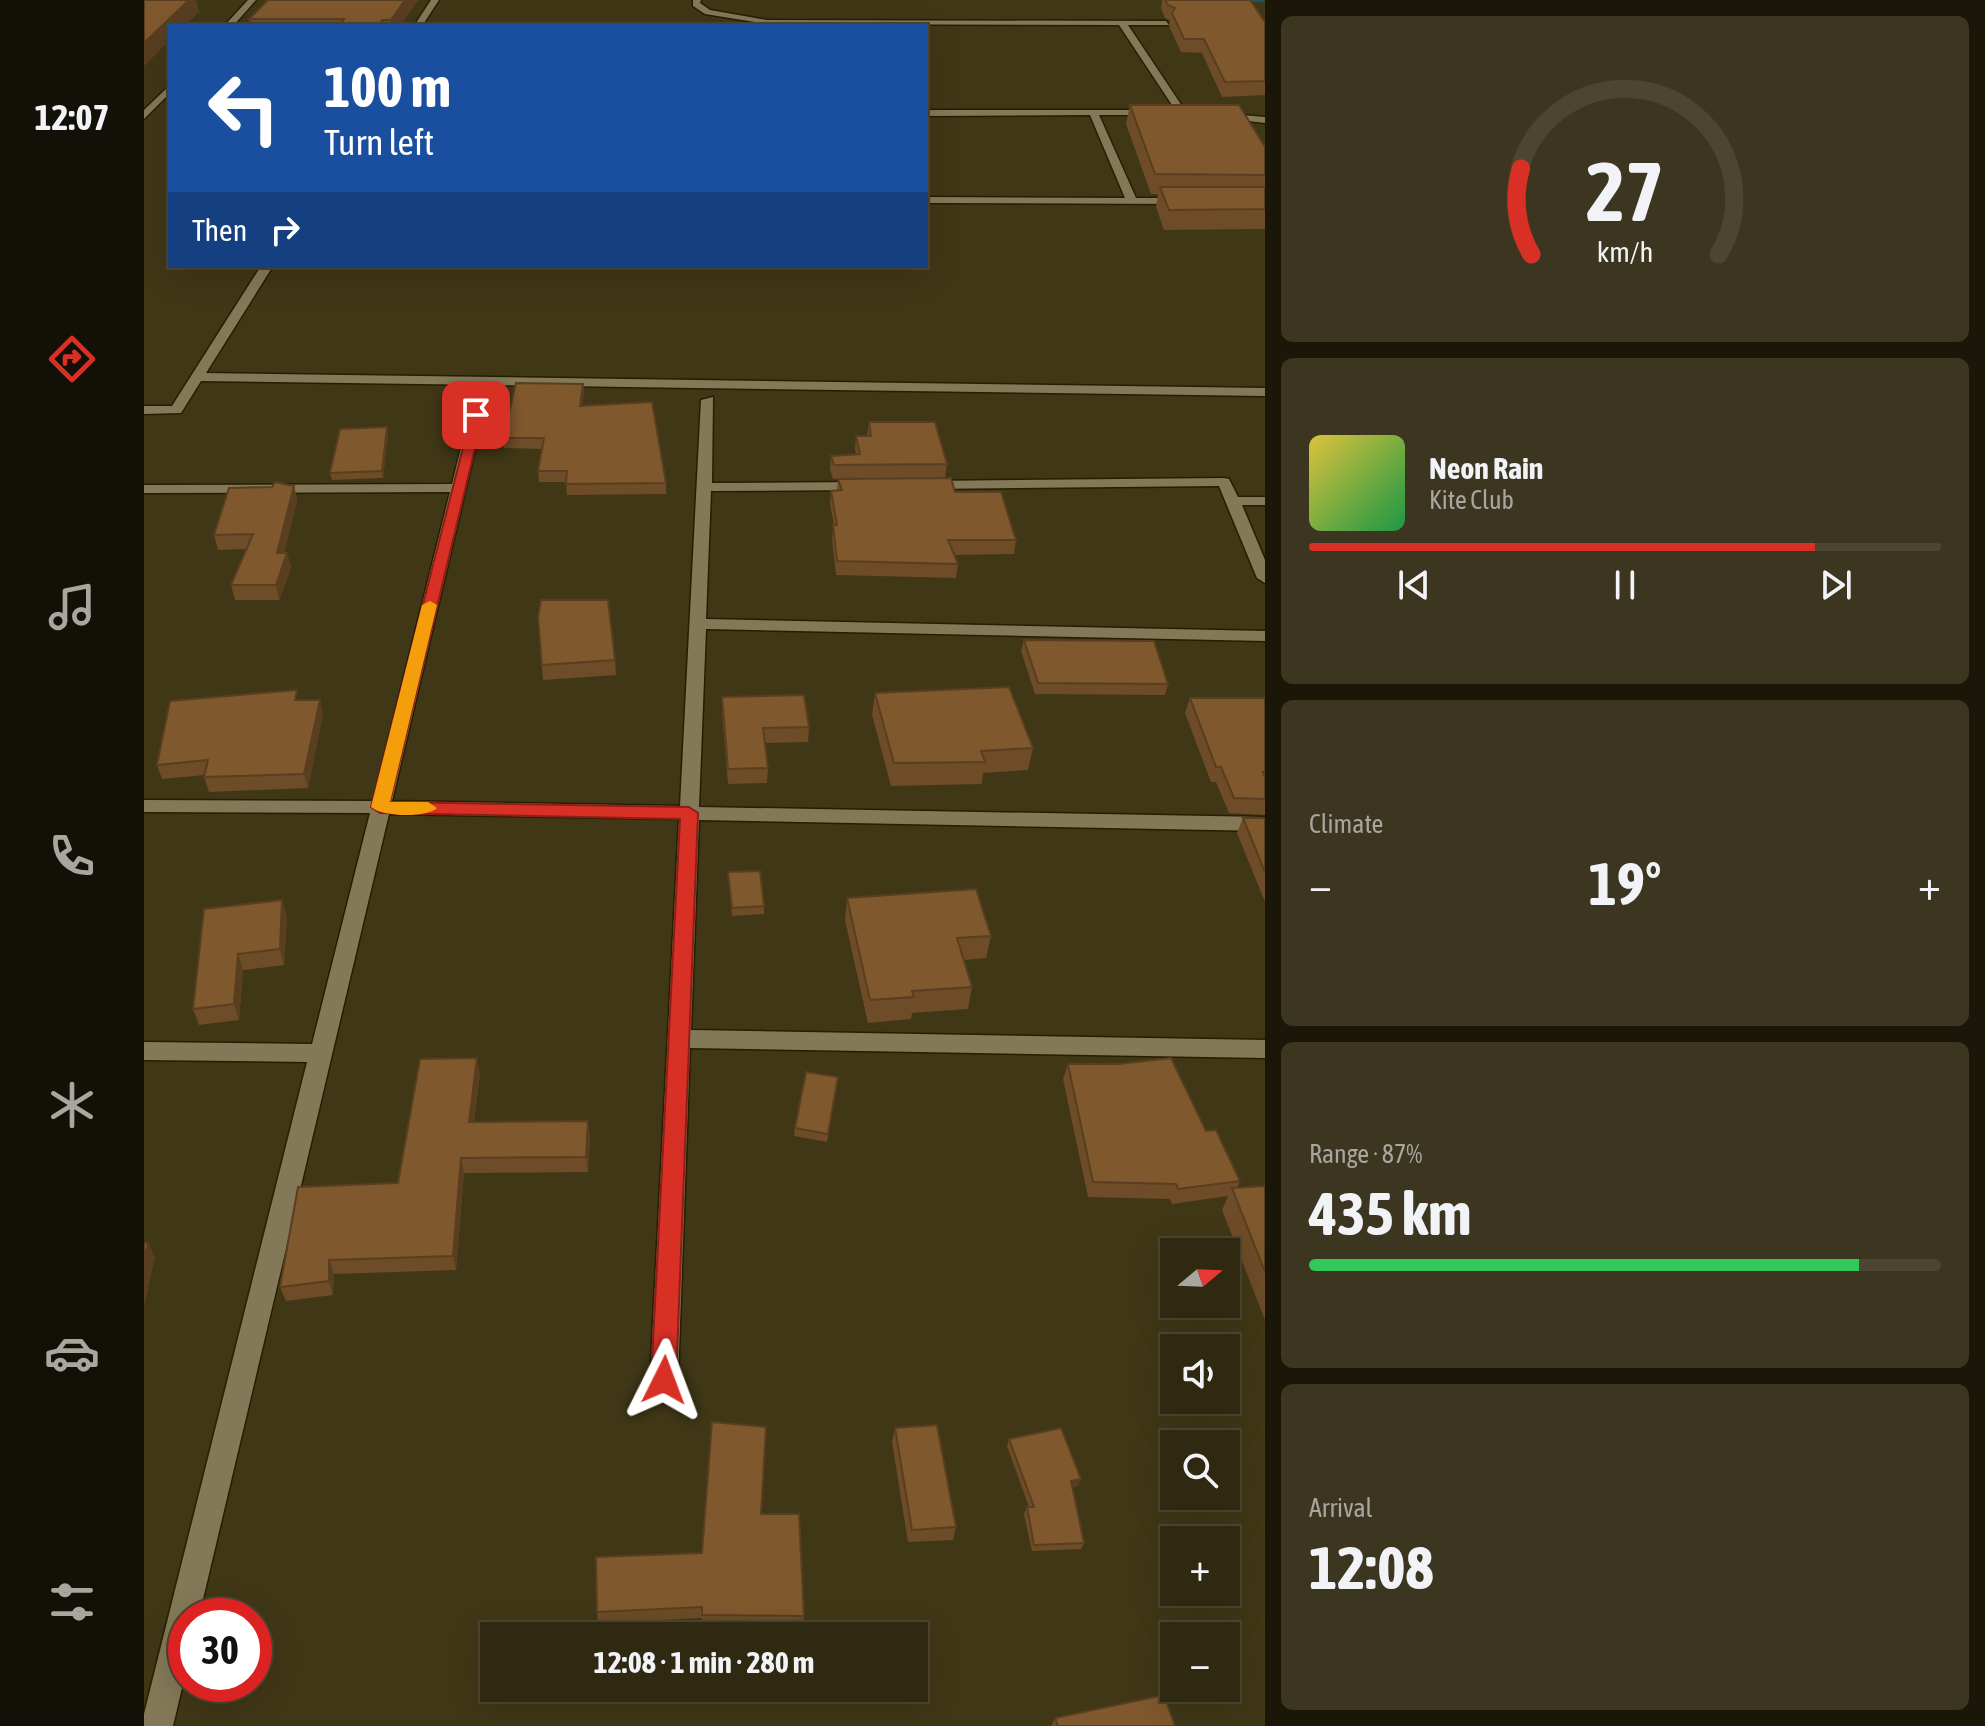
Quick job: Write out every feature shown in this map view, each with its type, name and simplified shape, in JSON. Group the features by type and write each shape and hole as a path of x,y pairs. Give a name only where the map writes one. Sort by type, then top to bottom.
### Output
{"street":[{"path":"230,24 252,0"},
{"path":"419,24 435,0"},
{"path":"697,0 696,4 708,12 767,22 1166,23"},
{"path":"1122,23 1181,112"},
{"path":"144,116 168,90"},
{"path":"1093,112 1132,201"},
{"path":"928,113 1197,113"},
{"path":"1212,114 1265,120"},
{"path":"928,200 1191,201"},
{"path":"144,410 176,410 266,268"},
{"path":"197,377 1265,392"},
{"path":"157,1726 482,391"},
{"path":"664,1380 708,400"},
{"path":"909,485 1224,482 1265,578"},
{"path":"704,487 877,486"},
{"path":"144,489 459,488"},
{"path":"1230,501 1265,501"},
{"path":"698,624 1265,636"},
{"path":"144,806 380,807 1265,824"},
{"path":"679,1039 1265,1049"},
{"path":"144,1051 319,1053"}],"building":[{"path":"144,0 189,0 144,43"},
{"path":"268,0 405,0 391,20 382,20 380,24 341,24 344,19 249,19"},
{"path":"1165,0 1250,0 1265,22 1265,81 1225,82 1204,39 1184,39 1172,13 1175,8"},
{"path":"1130,105 1239,105 1265,147 1265,175 1155,174"},
{"path":"1160,187 1265,187 1265,209 1169,210"},
{"path":"516,383 583,384 580,406 652,402 666,483 566,484 567,471 538,471 544,438 503,438"},
{"path":"869,422 935,422 947,464 834,465 831,456 860,454 856,436 871,436"},
{"path":"387,427 382,471 330,473 340,429"},
{"path":"951,478 955,492 1001,492 1016,540 948,540 958,564 837,561 833,525 837,525 831,491 842,490 838,479"},
{"path":"275,482 294,486 277,553 287,553 276,585 231,585 253,534 214,535 229,488 272,487"},
{"path":"541,600 608,600 615,660 542,665 538,617"},
{"path":"1024,640 1154,641 1168,684 1038,683"},
{"path":"1009,687 1033,748 981,751 985,762 894,763 875,693"},
{"path":"297,690 295,700 320,700 304,774 204,777 208,760 157,765 170,701"},
{"path":"804,695 809,727 763,728 768,768 728,769 722,697"},
{"path":"1190,698 1265,698 1265,799 1234,798 1221,767 1216,767"},
{"path":"1243,818 1265,818 1265,872"},
{"path":"760,871 764,906 732,908 728,872"},
{"path":"976,889 991,936 957,938 972,987 912,991 914,997 870,1000 847,898"},
{"path":"282,900 280,949 238,954 234,1004 193,1009 204,909"},
{"path":"477,1058 469,1122 588,1121 586,1157 461,1158 453,1256 329,1260 329,1281 280,1287 298,1187 398,1183 420,1059"},
{"path":"1171,1058 1206,1131 1216,1130 1240,1181 1178,1189 1176,1184 1093,1182 1068,1064 1119,1064"},
{"path":"806,1072 838,1077 828,1134 795,1128"},
{"path":"1265,1186 1265,1272 1232,1188"},
{"path":"712,1422 766,1427 761,1514 799,1514 804,1616 702,1615 702,1607 597,1612 596,1557 702,1553"},
{"path":"937,1425 956,1527 912,1530 895,1428"},
{"path":"1061,1428 1081,1479 1071,1481 1084,1543 1034,1545 1027,1507 1034,1507 1009,1439"},
{"path":"1160,1696 1160,1702 1166,1702 1175,1726 1058,1726 1055,1718"}],"waterway":[{"path":"1236,1 1265,1"}],"slow traffic":[{"path":"428,808 380,807 430,605"}],"route":[{"path":"476,415 380,807 689,813 664,1380"}]}
